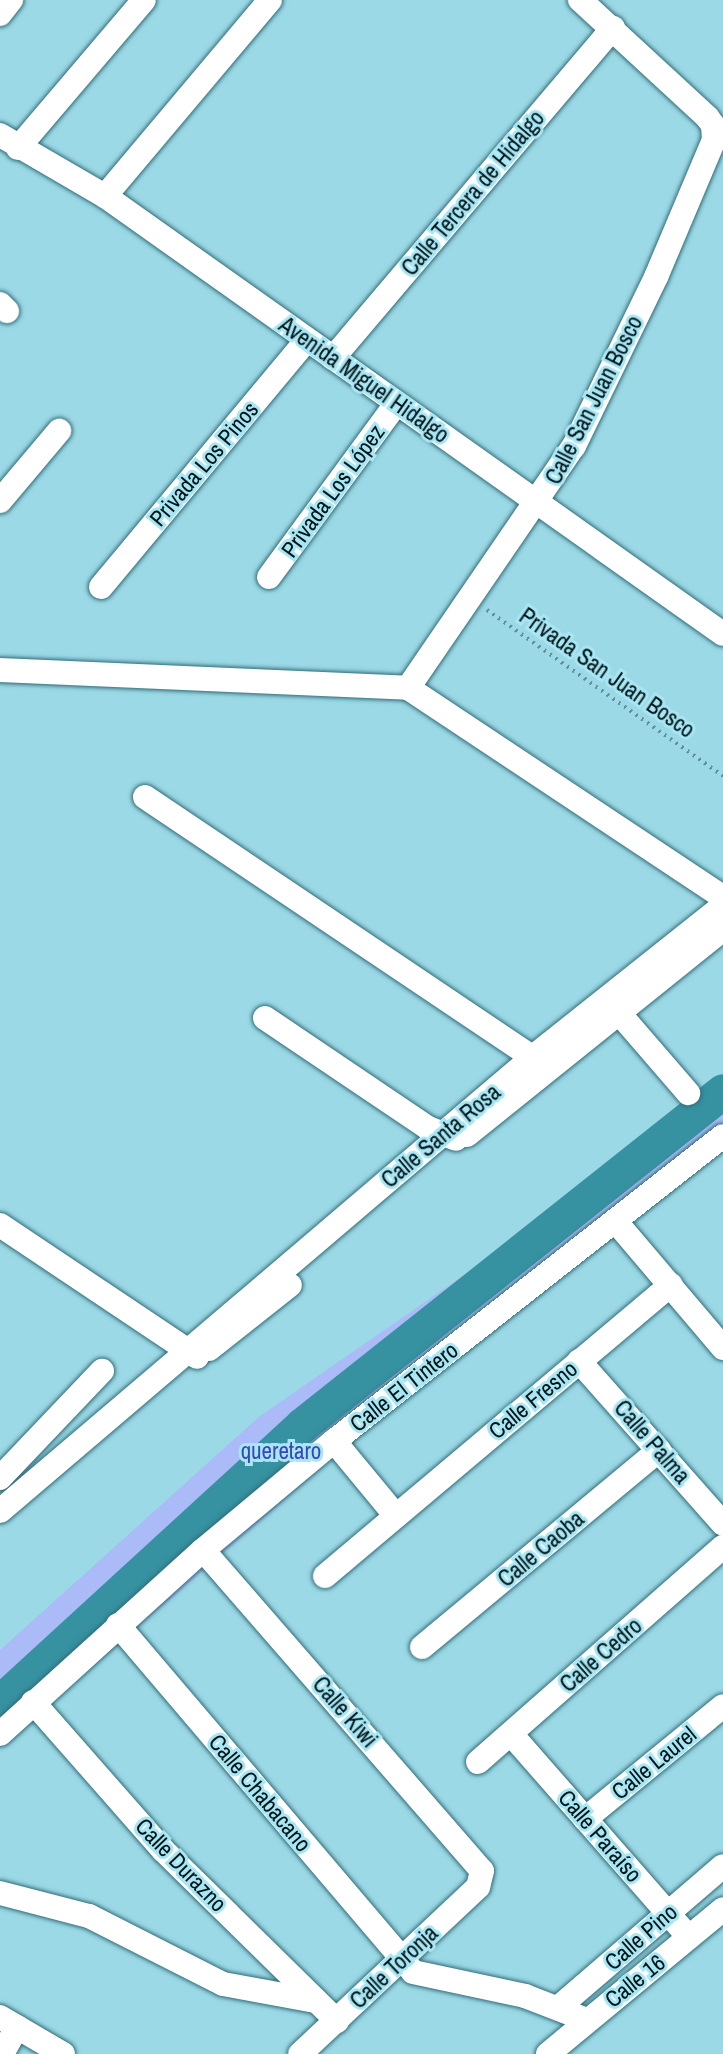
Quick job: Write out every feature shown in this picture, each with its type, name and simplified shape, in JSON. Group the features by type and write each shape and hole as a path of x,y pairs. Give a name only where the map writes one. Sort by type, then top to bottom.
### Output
{"street":[{"path":"0,14 11,0"},
{"path":"9,142 144,0"},
{"path":"105,196 270,0"},
{"name":"Calle San Juan Bosco","path":"408,688 574,446 656,277 711,151 713,125 599,10"},
{"name":"Calle Tercera de Hidalgo","path":"333,358 599,10"},
{"name":"Avenida Miguel Hidalgo","path":"9,142 105,196 723,634"},
{"name":"Privada Los Pinos","path":"101,587 307,340"},
{"name":"Privada Los López","path":"269,577 396,404"},
{"path":"0,501 59,431"},
{"path":"0,670 408,688 723,897"},
{"path":"145,797 541,1063"},
{"name":"Calle Santa Rosa","path":"541,1063 619,1013 638,986 723,906"},
{"name":"Calle Santa Rosa","path":"0,1510 261,1298 541,1063 638,986 723,929"},
{"path":"619,1013 688,1093"},
{"path":"265,1018 451,1138"},
{"name":"Calle El Tintero","path":"0,1734 203,1550 334,1441 617,1223 723,1136"},
{"path":"617,1223 723,1348"},
{"path":"0,1225 191,1354"},
{"name":"Calle Fresno","path":"326,1576 671,1285"},
{"name":"Calle Palma","path":"579,1361 723,1524"},
{"path":"0,1478 102,1371"},
{"path":"334,1441 396,1516"},
{"name":"Calle Caoba","path":"422,1647 659,1450"},
{"name":"Calle Cedro","path":"478,1762 723,1548"},
{"name":"Calle Kiwi","path":"203,1550 483,1876"},
{"name":"Calle Chabacano","path":"118,1625 403,1961 421,1976 525,1996 587,2020"},
{"name":"Calle Durazno","path":"33,1702 163,1850 337,2021"},
{"name":"Calle Laurel","path":"585,1819 723,1706"},
{"name":"Calle Paraíso","path":"511,1734 689,1937"},
{"name":"Calle Pino","path":"559,2007 723,1866"},
{"name":"Calle Toronja","path":"300,2054 403,1961 478,1888 483,1876"},
{"path":"0,1893 89,1916 223,1984 316,2001"},
{"name":"Calle 16","path":"548,2054 723,1909"},
{"path":"2,2054 8,2022 63,2054"}],"path":[{"name":"Privada San Juan Bosco","path":"471,599 723,776"}],"green space":[{"name":"queretaro","path":"723,1084 723,1133 500,1313 0,1747 0,1650 260,1416 681,1125"}],"waterway":[{"path":"0,1702 302,1425 723,1091"}]}
